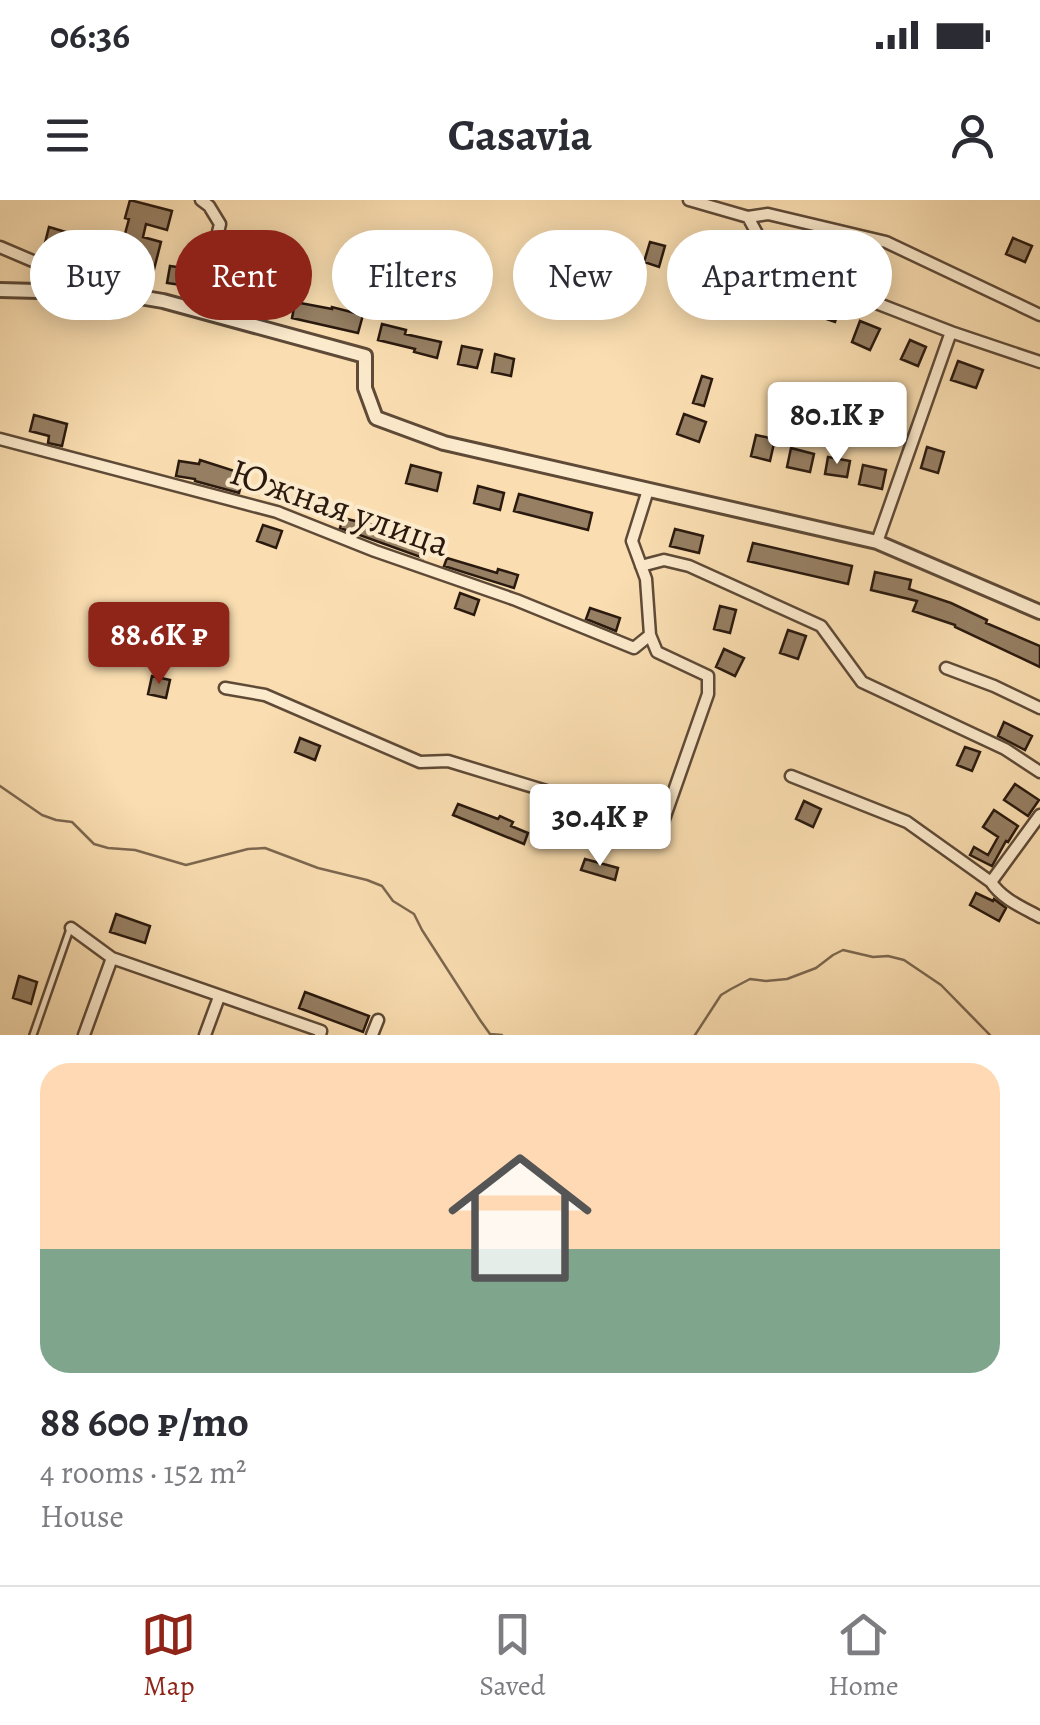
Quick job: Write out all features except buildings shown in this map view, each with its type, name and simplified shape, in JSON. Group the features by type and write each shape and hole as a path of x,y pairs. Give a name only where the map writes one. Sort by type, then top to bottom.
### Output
{"street":[{"path":"202,200 220,224 219,230"},
{"path":"689,200 729,206 748,217 773,262 951,332 1040,362"},
{"path":"748,217 768,214 886,242 1040,315"},
{"path":"0,246 30,259"},
{"path":"0,290 30,291"},
{"path":"233,320 366,356 365,388 376,418 444,443 877,542 1040,612"},
{"path":"877,542 951,332"},
{"name":"Южная улица","path":"0,439 277,512 634,648 650,635"},
{"path":"226,688 265,696 420,762 448,760 589,804 613,830 640,834 662,822 708,694 708,676 657,652 650,635 646,579 632,541 648,490"},
{"path":"641,566 664,560 689,566 821,626 862,682 1005,749 1040,772"},
{"path":"946,668 1040,708"},
{"path":"792,776 907,822 991,882 998,892 1040,917"},
{"path":"991,882 1040,815"},
{"path":"70,928 112,958 321,1031 320,1035"},
{"path":"84,1035 112,958"},
{"path":"205,1035 219,997"},
{"path":"372,1035 378,1020"}],"lane":[{"path":"33,1035 70,928"}],"waterway":[{"path":"0,786 42,815 72,822 94,844 108,848 135,850 186,865 265,848 382,886 393,901 414,914 490,1034 502,1035"},
{"path":"695,1035 721,995 731,989 750,979 787,979 816,968 843,950 904,960 941,985 990,1035"}]}
